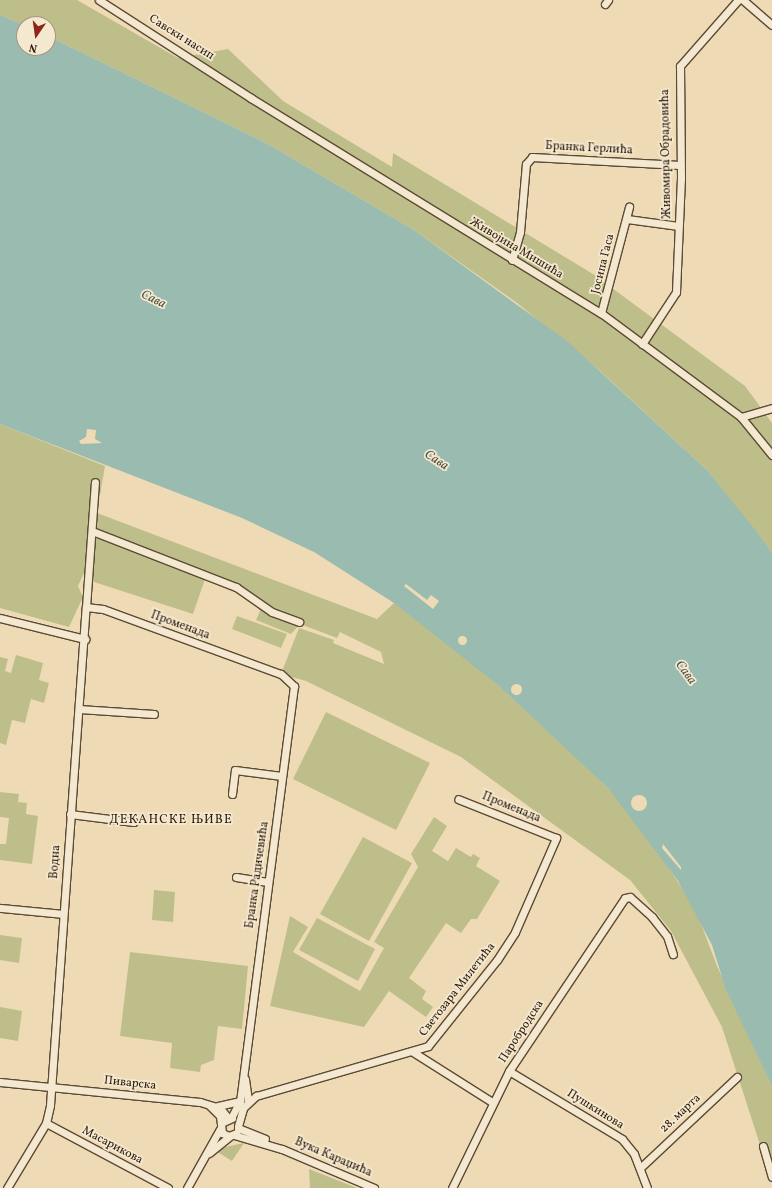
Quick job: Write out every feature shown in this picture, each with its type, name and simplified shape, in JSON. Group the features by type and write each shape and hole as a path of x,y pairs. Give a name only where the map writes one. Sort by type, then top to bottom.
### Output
{"street":[{"name":"Савски насип","path":"99,0 231,83"},
{"name":"Живомира Обрадовића","path":"642,344 676,292 679,226 680,66 738,0"},
{"path":"743,0 772,26"},
{"name":"Живојина Мишића","path":"231,83 512,260 601,313 741,416 772,455"},
{"name":"Бранка Герлића","path":"512,260 520,232 526,164 532,157 680,165"},
{"name":"Јосипа Гаса","path":"601,313 629,207"},
{"path":"627,219 679,226"},
{"path":"741,416 772,408"},
{"path":"0,618 85,639 95,482"},
{"path":"92,531 236,587 272,612 299,622"},
{"name":"Променада","path":"86,607 103,609 281,674 293,682"},
{"name":"Водна","path":"46,1123 85,639"},
{"name":"Бранка Радичевића","path":"229,1118 240,1101 294,694 293,682"},
{"path":"79,709 154,714"},
{"path":"232,794 235,770 282,776"},
{"name":"Променада","path":"458,799 556,838"},
{"path":"70,814 133,822"},
{"name":"Светозара Милетића","path":"248,1100 286,1086 413,1052 434,1040 497,960 515,932 556,838"},
{"path":"236,877 268,882"},
{"name":"Паробродска","path":"452,1188 492,1102 509,1071 625,898 630,897 652,917 667,936 673,954"},
{"path":"0,908 63,914"},
{"path":"413,1052 492,1102"},
{"name":"Бранка Радичевића","path":"244,1070 248,1100"},
{"name":"Пушкинова","path":"509,1071 622,1139 630,1147 647,1188"},
{"name":"28. марта","path":"640,1168 737,1077"},
{"name":"Пиварска","path":"0,1082 226,1106 248,1100"},
{"path":"205,1157 232,1136 238,1127 248,1100"},
{"path":"209,1104 220,1116 220,1126"},
{"name":"Пиварска","path":"209,1104 220,1108 238,1127"},
{"path":"187,1188 205,1157 220,1126 229,1118"},
{"path":"7,1188 46,1123"},
{"name":"Масарикова","path":"46,1123 168,1188"},
{"name":"Вука Караџића","path":"220,1126 232,1136 282,1149"},
{"name":"Вука Караџића","path":"238,1127 282,1149 374,1188"},
{"path":"763,1146 772,1177"}],"green space":[{"path":"0,0 77,0 178,58 228,49 283,101 392,167 393,153 593,274 745,386 772,423 772,553 707,470 599,370 517,303 414,230 266,143 56,40 56,16 16,16 16,22 0,15"},
{"path":"0,424 105,466 97,513 377,619 394,603 449,642 553,733 608,788 648,837 695,908 717,966 772,1086 772,1182 722,1027 671,931 630,880 461,757 306,681 281,674 299,628 334,640 333,643 384,664 381,652 340,632 337,638 300,624 291,634 256,620 260,611 247,593 206,576 193,614 91,581 92,555 78,586 83,597 69,627 0,608"},
{"path":"237,616 287,634 281,648 232,629"},
{"path":"16,655 43,663 39,680 49,683 44,703 31,699 25,723 12,720 6,745 0,743 0,657 8,659 5,671 11,673"},
{"path":"326,712 430,763 396,830 293,779"},
{"path":"0,792 19,794 18,802 27,803 26,814 38,816 32,864 0,860 0,844 6,844 9,818 0,817"},
{"path":"434,817 447,826 432,851 448,861 456,848 471,857 473,854 480,858 476,866 500,881 477,919 471,919 461,933 446,923 409,978 426,991 422,999 433,1007 426,1017 389,991 364,1027 270,1006 290,916 308,927 293,952 360,991 384,948 374,942 418,867 411,854"},
{"path":"363,837 412,863 369,941 320,914"},
{"path":"154,890 175,892 173,922 152,920"},
{"path":"317,918 375,949 358,981 299,950"},
{"path":"0,935 22,938 19,963 0,960"},
{"path":"130,952 248,966 242,1029 218,1026 214,1060 201,1065 200,1072 170,1068 172,1043 120,1036"},
{"path":"0,1007 22,1011 18,1041 0,1038"},
{"path":"244,1143 232,1161 216,1151 225,1147"},
{"path":"309,1169 357,1188 310,1188"}],"water":[{"name":"Сава","path":"0,15 16,22 16,56 56,56 56,40 266,143 414,230 567,341 707,470 772,553 772,1086 726,990 712,945 678,881 608,788 498,685 394,603 314,552 242,518 0,424"}],"pier":[{"path":"87,429 96,430 95,439 102,443 81,444 79,441 86,437"},
{"path":"406,584 427,600 431,595 439,601 433,609 404,586"},
{"path":"462,635 467,640 462,645 457,640"},
{"path":"516,683 520,685 522,689 520,693 516,695 512,693 510,689 512,685"},
{"path":"639,795 645,797 647,803 645,809 639,811 633,809 631,803 633,797"},
{"path":"663,844 681,867 681,870 662,848"}],"district":[{"name":"ДЕКАНСКЕ ЊИВЕ","path":"171,820"}]}
